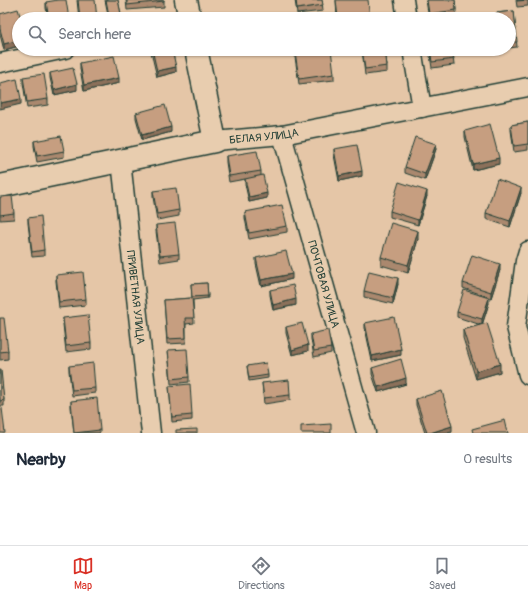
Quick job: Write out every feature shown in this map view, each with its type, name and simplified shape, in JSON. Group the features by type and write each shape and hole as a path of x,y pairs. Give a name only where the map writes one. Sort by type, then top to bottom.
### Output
{"street":[{"path":"186,0 189,12"},
{"path":"404,0 406,12"},
{"path":"0,63 32,56"},
{"path":"197,56 215,141"},
{"path":"413,56 422,108"},
{"name":"БЕЛАЯ УЛИЦА","path":"0,186 215,141 282,135 528,87"},
{"name":"ПОЧТОВАЯ УЛИЦА","path":"282,135 366,433"},
{"name":"ПРИВЕТНАЯ УЛИЦА","path":"121,161 151,433"},
{"path":"528,251 524,261 516,327 528,375"}],"building":[{"path":"66,0 68,12 48,12 46,2"},
{"path":"78,0 95,0 96,12 79,12"},
{"path":"106,0 118,0 121,12 108,12"},
{"path":"127,0 164,0 164,1 127,5"},
{"path":"296,0 322,0 323,5 297,9"},
{"path":"336,0 368,0 369,12 337,12"},
{"path":"427,0 455,0 456,10 429,12"},
{"path":"18,9 19,12 12,12 12,42 4,44 0,29 0,14"},
{"path":"114,56 119,78 84,85 80,63"},
{"path":"154,56 174,56 176,67 157,71"},
{"path":"296,56 332,56 334,74 299,79"},
{"path":"363,56 386,56 387,66 365,69"},
{"path":"431,56 453,56 454,59 432,62"},
{"path":"73,68 77,84 54,90 50,73"},
{"path":"44,74 48,99 27,102 23,77"},
{"path":"17,79 21,99 0,103 0,83"},
{"path":"165,105 171,127 142,135 136,113"},
{"path":"528,122 528,144 514,146 511,125"},
{"path":"490,124 499,158 473,164 465,131"},
{"path":"61,136 64,151 37,156 34,141"},
{"path":"415,137 436,144 425,174 405,167"},
{"path":"357,145 362,171 339,176 334,149"},
{"path":"257,151 261,171 229,176 226,156"},
{"path":"263,175 267,193 249,197 245,179"},
{"path":"497,179 521,188 510,221 486,213"},
{"path":"399,182 427,191 418,220 390,211"},
{"path":"176,188 179,210 157,214 153,191"},
{"path":"12,196 14,213 0,215 0,197"},
{"path":"282,205 287,226 249,233 245,212"},
{"path":"41,216 44,250 32,252 28,218"},
{"path":"175,223 179,254 160,256 156,225"},
{"path":"391,223 418,231 408,265 381,257"},
{"path":"286,251 292,274 261,280 256,258"},
{"path":"472,255 500,264 491,292 463,283"},
{"path":"369,271 398,278 393,298 364,291"},
{"path":"83,272 86,299 59,302 56,275"},
{"path":"207,283 208,296 192,297 191,284"},
{"path":"293,285 296,299 273,305 270,290"},
{"path":"464,290 489,298 482,319 457,312"},
{"path":"192,298 194,318 185,318 186,338 167,339 164,300"},
{"path":"88,315 91,343 66,346 63,318"},
{"path":"394,317 401,349 372,356 365,323"},
{"path":"0,318 4,318 8,351 0,352"},
{"path":"302,323 308,345 292,350 286,327"},
{"path":"487,323 500,364 476,371 463,330"},
{"path":"328,330 331,348 314,351 311,334"},
{"path":"187,349 189,377 171,379 168,350"},
{"path":"401,359 406,378 378,387 372,368"},
{"path":"93,363 95,388 72,390 69,366"},
{"path":"266,363 268,375 249,378 247,366"},
{"path":"0,370 4,400 0,401"},
{"path":"289,380 290,395 264,398 262,383"},
{"path":"190,384 192,415 172,417 169,386"},
{"path":"442,391 452,426 427,433 416,399"},
{"path":"97,398 100,430 74,433 71,401"},
{"path":"2,408 5,433 0,433 0,409"},
{"path":"505,420 508,433 473,433 472,429"},
{"path":"331,424 331,433 301,433 301,426"},
{"path":"197,429 197,433 176,433 176,430"}]}
